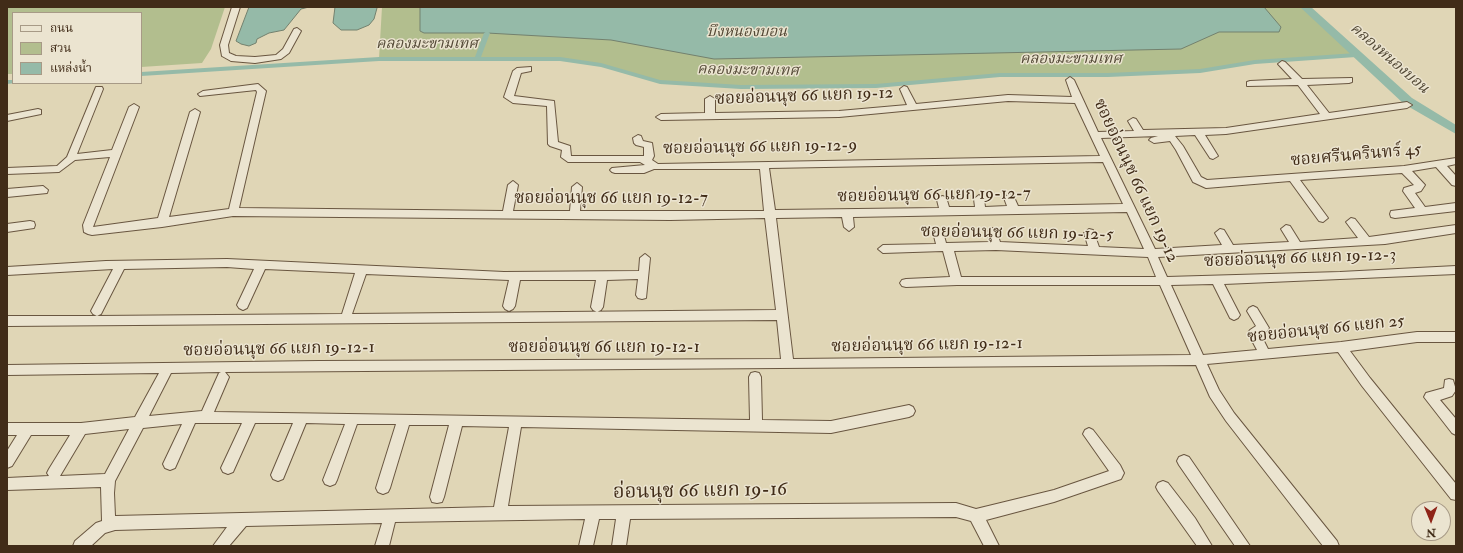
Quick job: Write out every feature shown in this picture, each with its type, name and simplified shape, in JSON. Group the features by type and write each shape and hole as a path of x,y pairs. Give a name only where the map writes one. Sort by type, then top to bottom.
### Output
{"street":[{"path":"236,7 224,45 225,54 234,59 255,60 278,57 286,51 297,31"},
{"path":"1282,64 1300,82 1326,116"},
{"name":"ซอยอ่อนนุช 66 แยก 19-12-9","path":"528,69 517,71 509,97 513,100 551,103 553,144 567,148 567,159 650,163 764,164 1107,159"},
{"path":"1070,80 1078,100"},
{"path":"1250,84 1349,80"},
{"path":"203,94 258,87 262,91 234,212"},
{"path":"72,157 72,152 99,89"},
{"path":"904,89 913,108"},
{"name":"ซอยอ่อนนุช 66 แยก 19-12","path":"661,117 839,114 1008,98 1078,100 1097,135 1131,208 1214,393 1220,403 1332,546"},
{"path":"710,99 710,116"},
{"path":"1097,135 1226,131 1407,105"},
{"path":"7,171 58,169 72,157 116,153 134,107"},
{"path":"7,118 38,112"},
{"path":"162,223 195,112"},
{"path":"1133,121 1140,133"},
{"path":"1198,132 1213,156"},
{"path":"615,170 644,170 650,163 649,145 639,143 638,138"},
{"name":"ซอยศรีนครินทร์ 45","path":"1154,140 1172,138 1180,148 1197,179 1206,184 1404,169 1456,161"},
{"name":"ซอยอ่อนนุช 66 แยก 19-12-7","path":"116,153 88,225 88,229 92,231 162,223 234,212 770,215 1131,208"},
{"path":"764,164 788,364"},
{"path":"1439,164 1456,182"},
{"path":"1404,169 1420,185 1417,188 1408,191 1423,211"},
{"path":"1293,178 1323,218"},
{"path":"507,214 513,186"},
{"path":"575,215 577,187"},
{"path":"7,193 43,190"},
{"path":"1009,198 1014,210"},
{"path":"979,199 981,211"},
{"path":"942,200 945,211"},
{"path":"1116,208 1120,219"},
{"path":"1395,214 1456,208"},
{"path":"847,213 848,227"},
{"path":"1350,222 1366,242"},
{"path":"7,228 30,225"},
{"path":"1286,228 1297,245"},
{"name":"ซอยอ่อนนุช 66 แยก 19-12-5","path":"883,249 996,246 1151,252 1366,242 1456,229"},
{"path":"938,232 957,281"},
{"path":"992,232 996,246"},
{"path":"1089,233 1095,250"},
{"path":"1220,233 1230,248"},
{"path":"642,295 645,258"},
{"path":"7,271 121,265 227,262 516,276 644,275"},
{"path":"243,305 262,264"},
{"path":"97,311 121,265"},
{"path":"347,312 362,269"},
{"name":"ซอยอ่อนนุช 66 แยก 19-12-3","path":"906,283 957,281 1216,280 1456,270"},
{"path":"597,307 602,275"},
{"path":"509,306 516,276"},
{"path":"1216,280 1234,315"},
{"path":"1253,311 1263,328 1254,333 1265,354"},
{"path":"7,321 782,315"},
{"name":"ซอยอ่อนนุช 66 แยก 25","path":"1200,360 1341,348 1417,337 1456,337"},
{"path":"1341,348 1366,382 1456,494"},
{"name":"ซอยอ่อนนุช 66 แยก 19-12-1","path":"7,370 335,366 1200,360"},
{"path":"80,546 101,528 109,524 106,493 109,480 167,369"},
{"path":"205,418 223,377"},
{"path":"754,377 756,424"},
{"path":"1449,384 1450,390 1448,392 1430,396 1456,429"},
{"path":"7,429 81,429 138,424 191,417 756,424 831,427 847,425 909,411"},
{"path":"170,464 191,417"},
{"path":"228,468 251,418"},
{"path":"278,475 302,418"},
{"path":"330,480 353,418"},
{"path":"383,488 404,419"},
{"path":"437,497 457,420"},
{"path":"500,513 516,421"},
{"path":"7,462 28,429"},
{"path":"54,473 81,429"},
{"path":"992,546 976,516 1054,496 1116,475 1116,468 1089,434"},
{"path":"1184,461 1243,546"},
{"path":"7,484 109,480"},
{"path":"1163,487 1205,546"},
{"name":"อ่อนนุช 66 แยก 19-16","path":"109,524 243,519 390,517 500,513 956,510 976,516"},
{"path":"619,546 624,512"},
{"path":"586,546 593,513"},
{"path":"382,546 390,517"},
{"path":"220,546 243,519"}],"green space":[{"path":"7,7 225,7 211,49 202,63 142,67 142,12 12,12 12,74 7,74"},
{"path":"382,7 1305,7 1356,55 1255,62 1200,71 1108,75 1000,75 876,86 741,87 660,82 601,65 560,59 379,59"}],"water":[{"path":"249,7 309,7 301,9 284,30 269,33 257,39 256,43 249,46 236,41"},
{"path":"335,7 377,8 374,19 369,25 357,30 341,30 333,23"},
{"name":"บึงหนองบอน","path":"420,7 1264,7 1281,27 1279,32 1219,32 1181,49 714,59 611,40 487,33 424,33 420,31"}],"waterway":[{"name":"คลองหนองบอน","path":"1305,7 1408,101 1456,130"},
{"path":"477,59 487,33"},
{"name":"คลองมะขามเทศ","path":"477,59 560,59 601,65 660,82 741,87 876,86 1000,75 1108,75 1200,71 1255,62 1356,55"},
{"name":"คลองมะขามเทศ","path":"142,74 379,59 477,59"},
{"name":"คลองมะขามเทศ","path":"7,82 12,82"}]}
